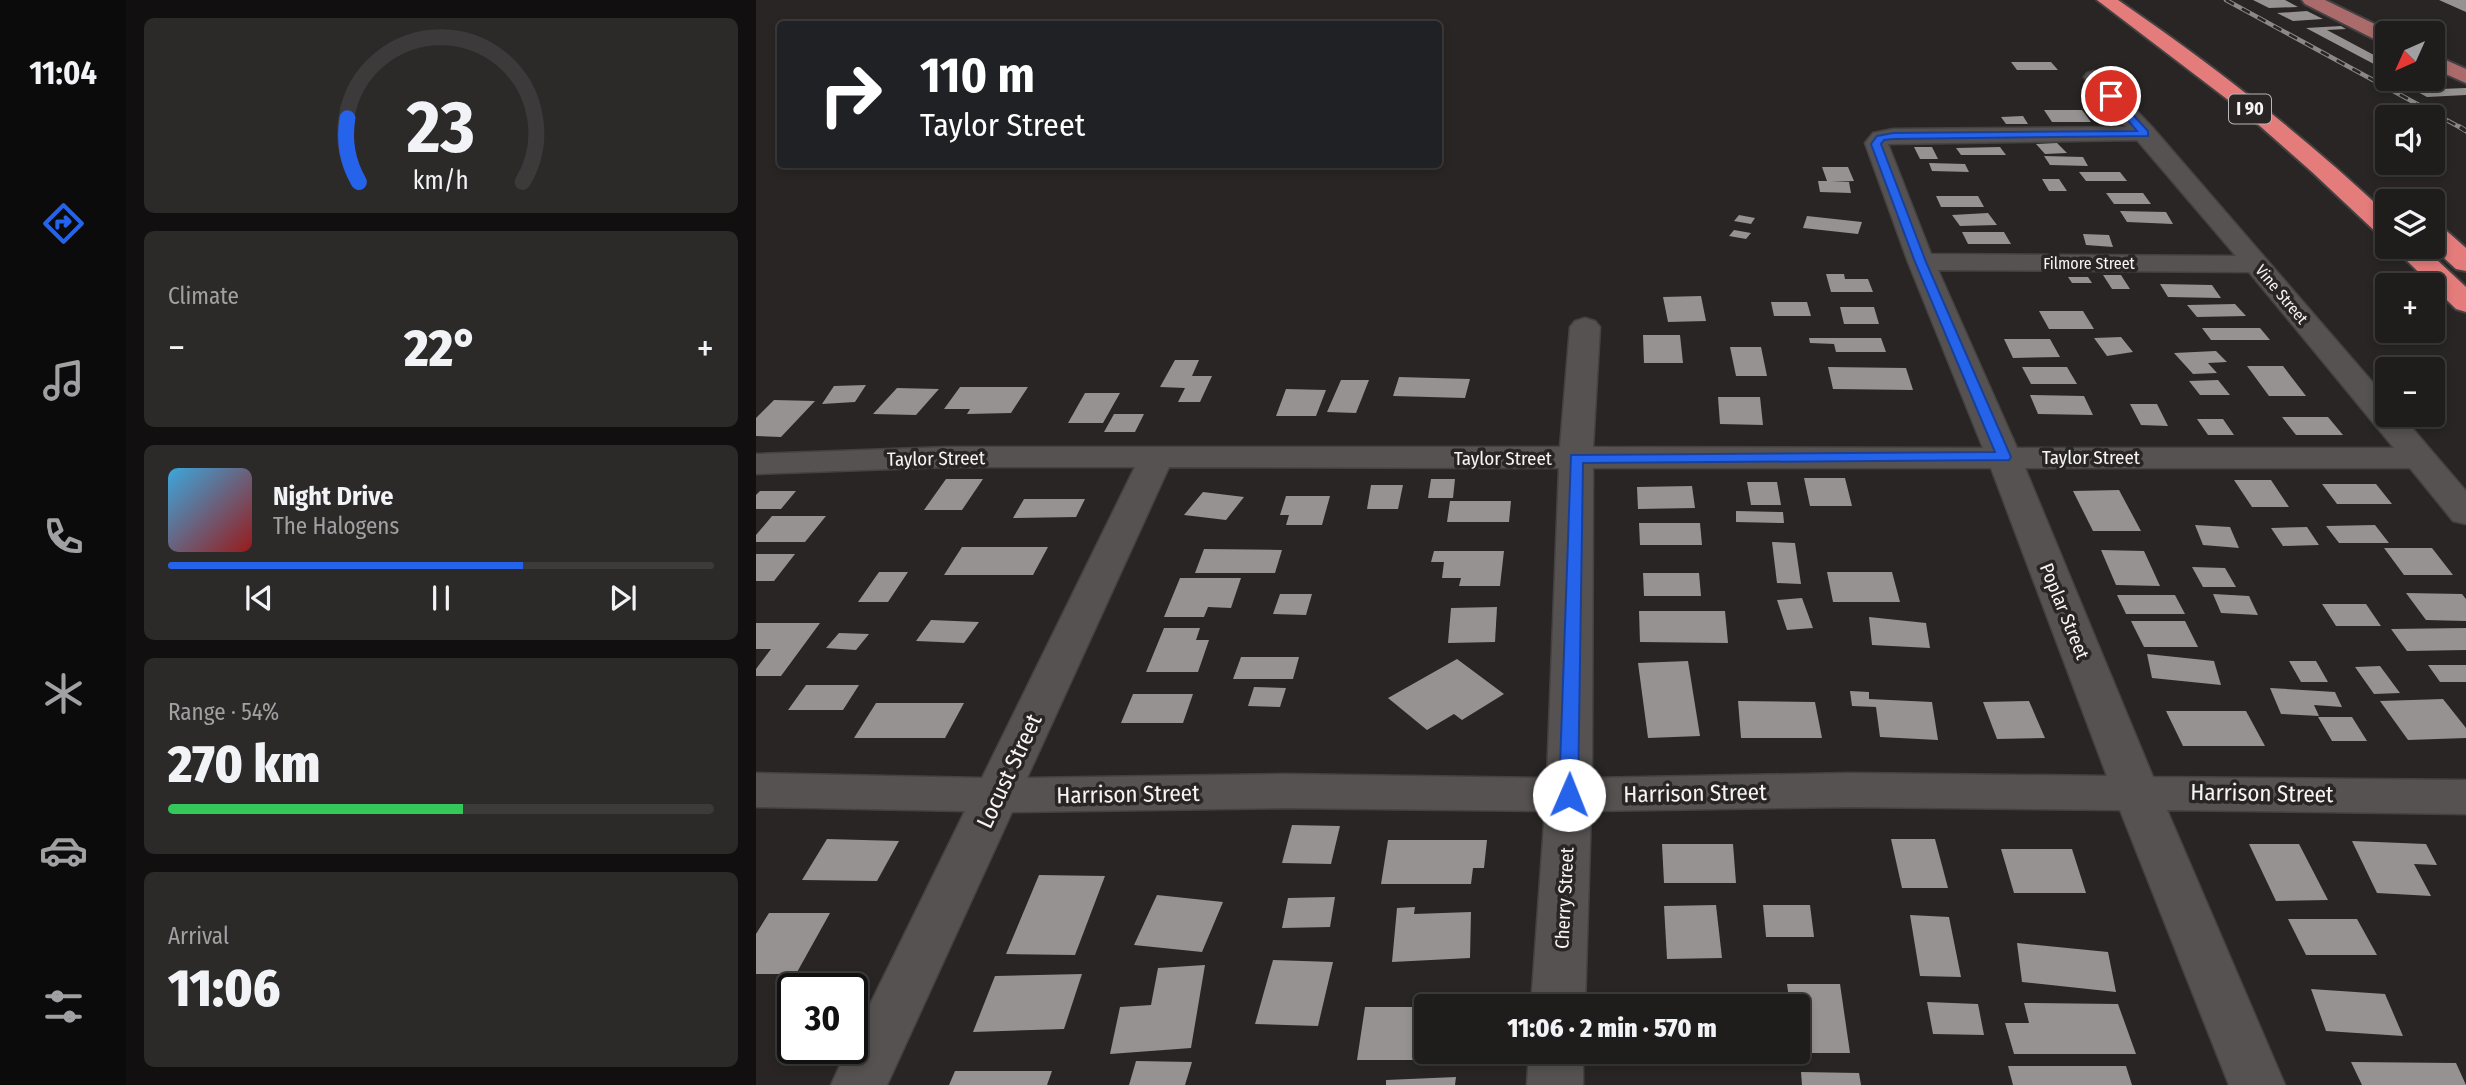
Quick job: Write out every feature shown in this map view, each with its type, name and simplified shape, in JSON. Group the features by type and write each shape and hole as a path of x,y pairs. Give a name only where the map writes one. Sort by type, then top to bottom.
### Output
{"highway":[{"name":"I 90","path":"2106,0 2189,59 2339,181 2375,216"},
{"name":"I 90","path":"2127,0 2223,63 2362,175"},
{"path":"2445,242 2466,257"},
{"path":"2445,244 2466,262"},
{"path":"2419,259 2434,273"},
{"path":"2445,284 2466,303"},
{"path":"2445,285 2466,309"}],"main road":[{"path":"2311,0 2375,32"},
{"path":"2445,66 2466,77"}],"street":[{"name":"Vine Street","path":"2094,77 2466,513"},
{"name":"Poplar Street","path":"2145,134 1881,138 1876,144 1921,262 2004,457 2136,792 2256,1085"},
{"name":"Filmore Street","path":"1921,262 2256,264"},
{"name":"Cherry Street","path":"1559,994 1569,795 1576,458 1585,327"},
{"name":"Taylor Street","path":"756,464 947,457 2419,458"},
{"name":"Locust Street","path":"859,1085 1157,457"},
{"name":"Harrison Street","path":"756,790 998,795 1284,792 1569,795 1852,790 2466,797"},
{"path":"1555,1085 1556,1064"}],"building":[{"path":"2253,0 2285,0 2298,7 2269,8"},
{"path":"2439,0 2466,0 2466,12"},
{"path":"2307,11 2323,19 2293,21 2277,13"},
{"path":"2341,26 2346,29 2327,30 2375,56 2375,65 2306,28"},
{"path":"2011,62 2051,62 2058,70 2017,70"},
{"path":"2466,88 2466,95 2427,97 2416,91 2445,91 2445,89"},
{"path":"2044,110 2082,110 2091,122 2052,122"},
{"path":"2023,116 2028,124 2006,124 2001,117"},
{"path":"2057,143 2067,153 2045,154 2036,144"},
{"path":"1914,147 1932,147 1938,159 1920,159"},
{"path":"2000,147 2006,155 1961,155 1956,148"},
{"path":"2044,156 2083,157 2088,166 2050,165"},
{"path":"1929,163 1965,164 1969,172 1932,171"},
{"path":"1822,167 1848,167 1854,181 1831,182 1849,182 1851,193 1820,192 1818,181 1827,181"},
{"path":"2079,172 2120,172 2127,181 2086,181"},
{"path":"2042,179 2059,179 2067,191 2049,191"},
{"path":"2106,193 2143,193 2151,204 2114,204"},
{"path":"1936,196 1978,196 1984,207 1941,207"},
{"path":"2120,211 2166,212 2173,224 2127,222"},
{"path":"1988,213 1997,225 1960,226 1952,215"},
{"path":"1739,215 1755,218 1751,224 1734,221"},
{"path":"1807,216 1862,222 1858,234 1803,228"},
{"path":"1734,230 1751,233 1746,239 1729,236"},
{"path":"1962,232 2004,232 2011,244 1968,244"},
{"path":"2083,234 2109,235 2113,247 2086,245"},
{"path":"1826,274 1844,274 1845,279 1868,279 1873,292 1831,292"},
{"path":"2103,275 2121,275 2130,289 2112,289"},
{"path":"2068,277 2088,277 2092,283 2072,283"},
{"path":"2160,284 2212,285 2221,298 2168,297"},
{"path":"1701,296 1706,321 1668,322 1663,297"},
{"path":"1771,302 1807,302 1811,316 1774,316"},
{"path":"2235,304 2246,316 2197,317 2187,305"},
{"path":"1840,307 1874,307 1879,324 1844,324"},
{"path":"2039,311 2083,311 2094,329 2049,329"},
{"path":"2202,328 2260,328 2270,340 2211,340"},
{"path":"1643,335 1680,335 1683,363 1644,363"},
{"path":"2121,337 2133,352 2107,356 2094,338"},
{"path":"1809,338 1881,338 1886,352 1836,352 1834,344 1810,343"},
{"path":"2004,339 2050,339 2060,357 2013,358"},
{"path":"1730,347 1761,347 1767,376 1736,376"},
{"path":"2216,351 2227,362 2208,363 2217,373 2193,374 2174,353"},
{"path":"1175,360 1199,360 1192,376 1212,376 1200,402 1178,402 1185,388 1160,387"},
{"path":"2247,366 2283,366 2306,396 2269,396"},
{"path":"1828,367 1906,368 1913,390 1833,389"},
{"path":"2022,367 2067,367 2077,384 2031,384"},
{"path":"1399,377 1470,379 1465,398 1393,396"},
{"path":"1341,380 1369,380 1356,413 1327,412"},
{"path":"2218,380 2230,395 2200,395 2189,381"},
{"path":"866,385 855,402 822,404 834,386"},
{"path":"960,387 1028,387 1011,413 967,414 970,409 944,409"},
{"path":"897,388 939,389 916,415 873,414"},
{"path":"1286,389 1326,390 1316,416 1276,416"},
{"path":"1085,393 1120,393 1103,423 1068,423"},
{"path":"2030,395 2084,396 2093,415 2038,414"},
{"path":"1718,397 1760,397 1763,425 1720,424"},
{"path":"774,400 815,401 781,437 756,436 756,418"},
{"path":"2130,404 2157,404 2168,426 2141,425"},
{"path":"1114,414 1144,414 1135,432 1104,432"},
{"path":"2282,417 2328,417 2343,435 2296,435"},
{"path":"2197,419 2223,419 2234,435 2208,435"},
{"path":"1804,478 1845,478 1852,506 1810,506"},
{"path":"946,479 983,479 962,510 924,510"},
{"path":"1431,479 1455,479 1453,498 1428,498"},
{"path":"2234,480 2271,480 2289,507 2252,507"},
{"path":"1747,482 1777,482 1781,505 1751,505"},
{"path":"2322,484 2376,484 2392,504 2337,504"},
{"path":"1371,485 1403,485 1398,509 1367,509"},
{"path":"1692,486 1695,508 1638,509 1637,487"},
{"path":"2119,490 2141,531 2093,531 2073,491"},
{"path":"760,491 796,491 781,509 756,509 756,495"},
{"path":"1203,492 1244,497 1226,520 1184,515"},
{"path":"1286,496 1330,496 1322,525 1286,525 1289,515 1280,515"},
{"path":"1024,499 1085,499 1076,517 1013,518"},
{"path":"1450,501 1511,501 1509,522 1447,522"},
{"path":"1736,511 1783,512 1784,523 1736,522"},
{"path":"772,516 826,516 805,542 756,542 756,535"},
{"path":"1639,523 1700,523 1702,545 1640,545"},
{"path":"2195,525 2230,527 2239,548 2203,545"},
{"path":"2375,525 2389,543 2339,543 2326,526"},
{"path":"2307,527 2319,545 2283,546 2271,528"},
{"path":"1772,542 1795,543 1801,584 1777,583"},
{"path":"962,547 1048,547 1033,575 944,575"},
{"path":"2384,548 2432,548 2453,575 2404,575"},
{"path":"1204,549 1282,550 1275,573 1195,573"},
{"path":"2101,550 2144,551 2160,586 2116,585"},
{"path":"1434,551 1504,551 1500,586 1459,586 1461,578 1442,578 1444,562 1431,562"},
{"path":"756,554 795,554 774,581 756,581"},
{"path":"2192,567 2225,568 2236,587 2203,587"},
{"path":"879,572 908,572 888,602 858,602"},
{"path":"1827,572 1892,572 1900,602 1833,602"},
{"path":"1643,573 1699,573 1701,596 1644,596"},
{"path":"1180,578 1241,578 1231,608 1208,607 1204,617 1164,617"},
{"path":"2406,593 2462,594 2466,599 2466,621 2426,620"},
{"path":"1280,594 1312,594 1306,615 1273,614"},
{"path":"2213,594 2249,596 2258,615 2221,613"},
{"path":"2117,595 2175,595 2185,614 2126,614"},
{"path":"1802,598 1813,628 1787,630 1777,600"},
{"path":"2322,604 2366,604 2381,626 2336,626"},
{"path":"1497,607 1495,642 1448,643 1451,608"},
{"path":"1639,611 1725,611 1728,643 1640,642"},
{"path":"1869,617 1926,623 1930,648 1872,645"},
{"path":"931,620 979,622 964,643 916,641"},
{"path":"2131,621 2185,621 2198,647 2144,647"},
{"path":"756,623 820,623 781,676 756,676 756,669 771,649 756,649"},
{"path":"1164,628 1200,628 1196,640 1209,640 1198,672 1146,672"},
{"path":"2466,628 2466,650 2407,651 2391,629"},
{"path":"839,633 869,634 856,650 826,648"},
{"path":"2147,654 2214,661 2221,685 2152,678"},
{"path":"1241,657 1299,657 1293,679 1233,679"},
{"path":"1457,659 1504,694 1462,720 1454,714 1427,730 1388,698"},
{"path":"1688,661 1700,736 1648,738 1638,663"},
{"path":"2289,661 2316,661 2328,682 2301,682"},
{"path":"2428,665 2466,665 2466,682 2440,682"},
{"path":"2380,666 2400,693 2374,694 2355,667"},
{"path":"806,685 859,685 843,710 788,710"},
{"path":"1254,687 1286,688 1280,707 1248,706"},
{"path":"2270,688 2335,692 2342,707 2314,705 2319,716 2281,714"},
{"path":"1850,691 1869,692 1869,699 1932,702 1938,740 1880,737 1876,707 1852,706"},
{"path":"1133,694 1193,694 1183,723 1121,723"},
{"path":"2443,699 2466,728 2466,738 2408,740 2380,701"},
{"path":"1738,701 1815,702 1822,738 1741,738"},
{"path":"2029,701 2045,738 1997,739 1983,702"},
{"path":"876,703 964,703 945,738 854,738"},
{"path":"2166,711 2246,711 2265,746 2183,746"},
{"path":"2318,717 2352,717 2367,741 2332,741"},
{"path":"1292,825 1340,826 1331,864 1282,863"},
{"path":"827,839 899,841 877,881 802,880"},
{"path":"1891,839 1935,839 1948,888 1902,888"},
{"path":"1388,840 1487,840 1484,868 1473,868 1471,884 1381,884"},
{"path":"2352,841 2426,844 2437,865 2414,864 2431,896 2377,893"},
{"path":"1662,844 1733,844 1736,883 1664,883"},
{"path":"2249,844 2299,844 2328,900 2276,901"},
{"path":"2001,849 2072,849 2086,893 2014,893"},
{"path":"1039,875 1105,876 1075,955 1006,954"},
{"path":"1157,895 1223,902 1202,952 1134,945"},
{"path":"1335,897 1330,927 1282,928 1288,898"},
{"path":"1716,905 1722,958 1667,959 1664,906"},
{"path":"1763,905 1810,905 1814,937 1766,937"},
{"path":"1415,907 1414,914 1471,912 1470,958 1392,962 1397,908"},
{"path":"769,913 830,913 797,973 756,974 756,934"},
{"path":"1910,915 1949,917 1961,977 1920,976"},
{"path":"2288,919 2357,919 2377,955 2306,955"},
{"path":"2017,943 2108,952 2116,992 2022,982"},
{"path":"1273,960 1333,962 1318,1026 1255,1024"},
{"path":"1205,965 1191,1048 1110,1054 1120,1007 1151,1005 1158,968"},
{"path":"1082,974 1064,1029 973,1032 995,976"},
{"path":"1787,984 1840,984 1850,1053 1810,1053 1810,994 1788,994"},
{"path":"2311,989 2385,994 2403,1036 2326,1031"},
{"path":"1927,1002 1978,1004 1984,1035 1933,1034"},
{"path":"2024,1003 2118,1004 2136,1054 2014,1054 2005,1023 2029,1023"},
{"path":"1365,1007 1414,1007 1414,1060 1357,1060"},
{"path":"1136,1061 1192,1062 1185,1085 1129,1085"},
{"path":"2351,1062 2456,1063 2466,1085 2362,1085"},
{"path":"2008,1066 2126,1066 2132,1085 2013,1085"},
{"path":"955,1071 1052,1071 1047,1085 949,1085"},
{"path":"1801,1072 1859,1073 1861,1085 1802,1085"},
{"path":"1456,1077 1455,1085 1386,1085 1386,1080"}],"railway":[{"path":"2226,0 2463,129"}],"route":[{"path":"1569,795 1576,458 2004,457 1921,262 1876,144 1881,138 1893,136 2145,134 2111,96"}]}
